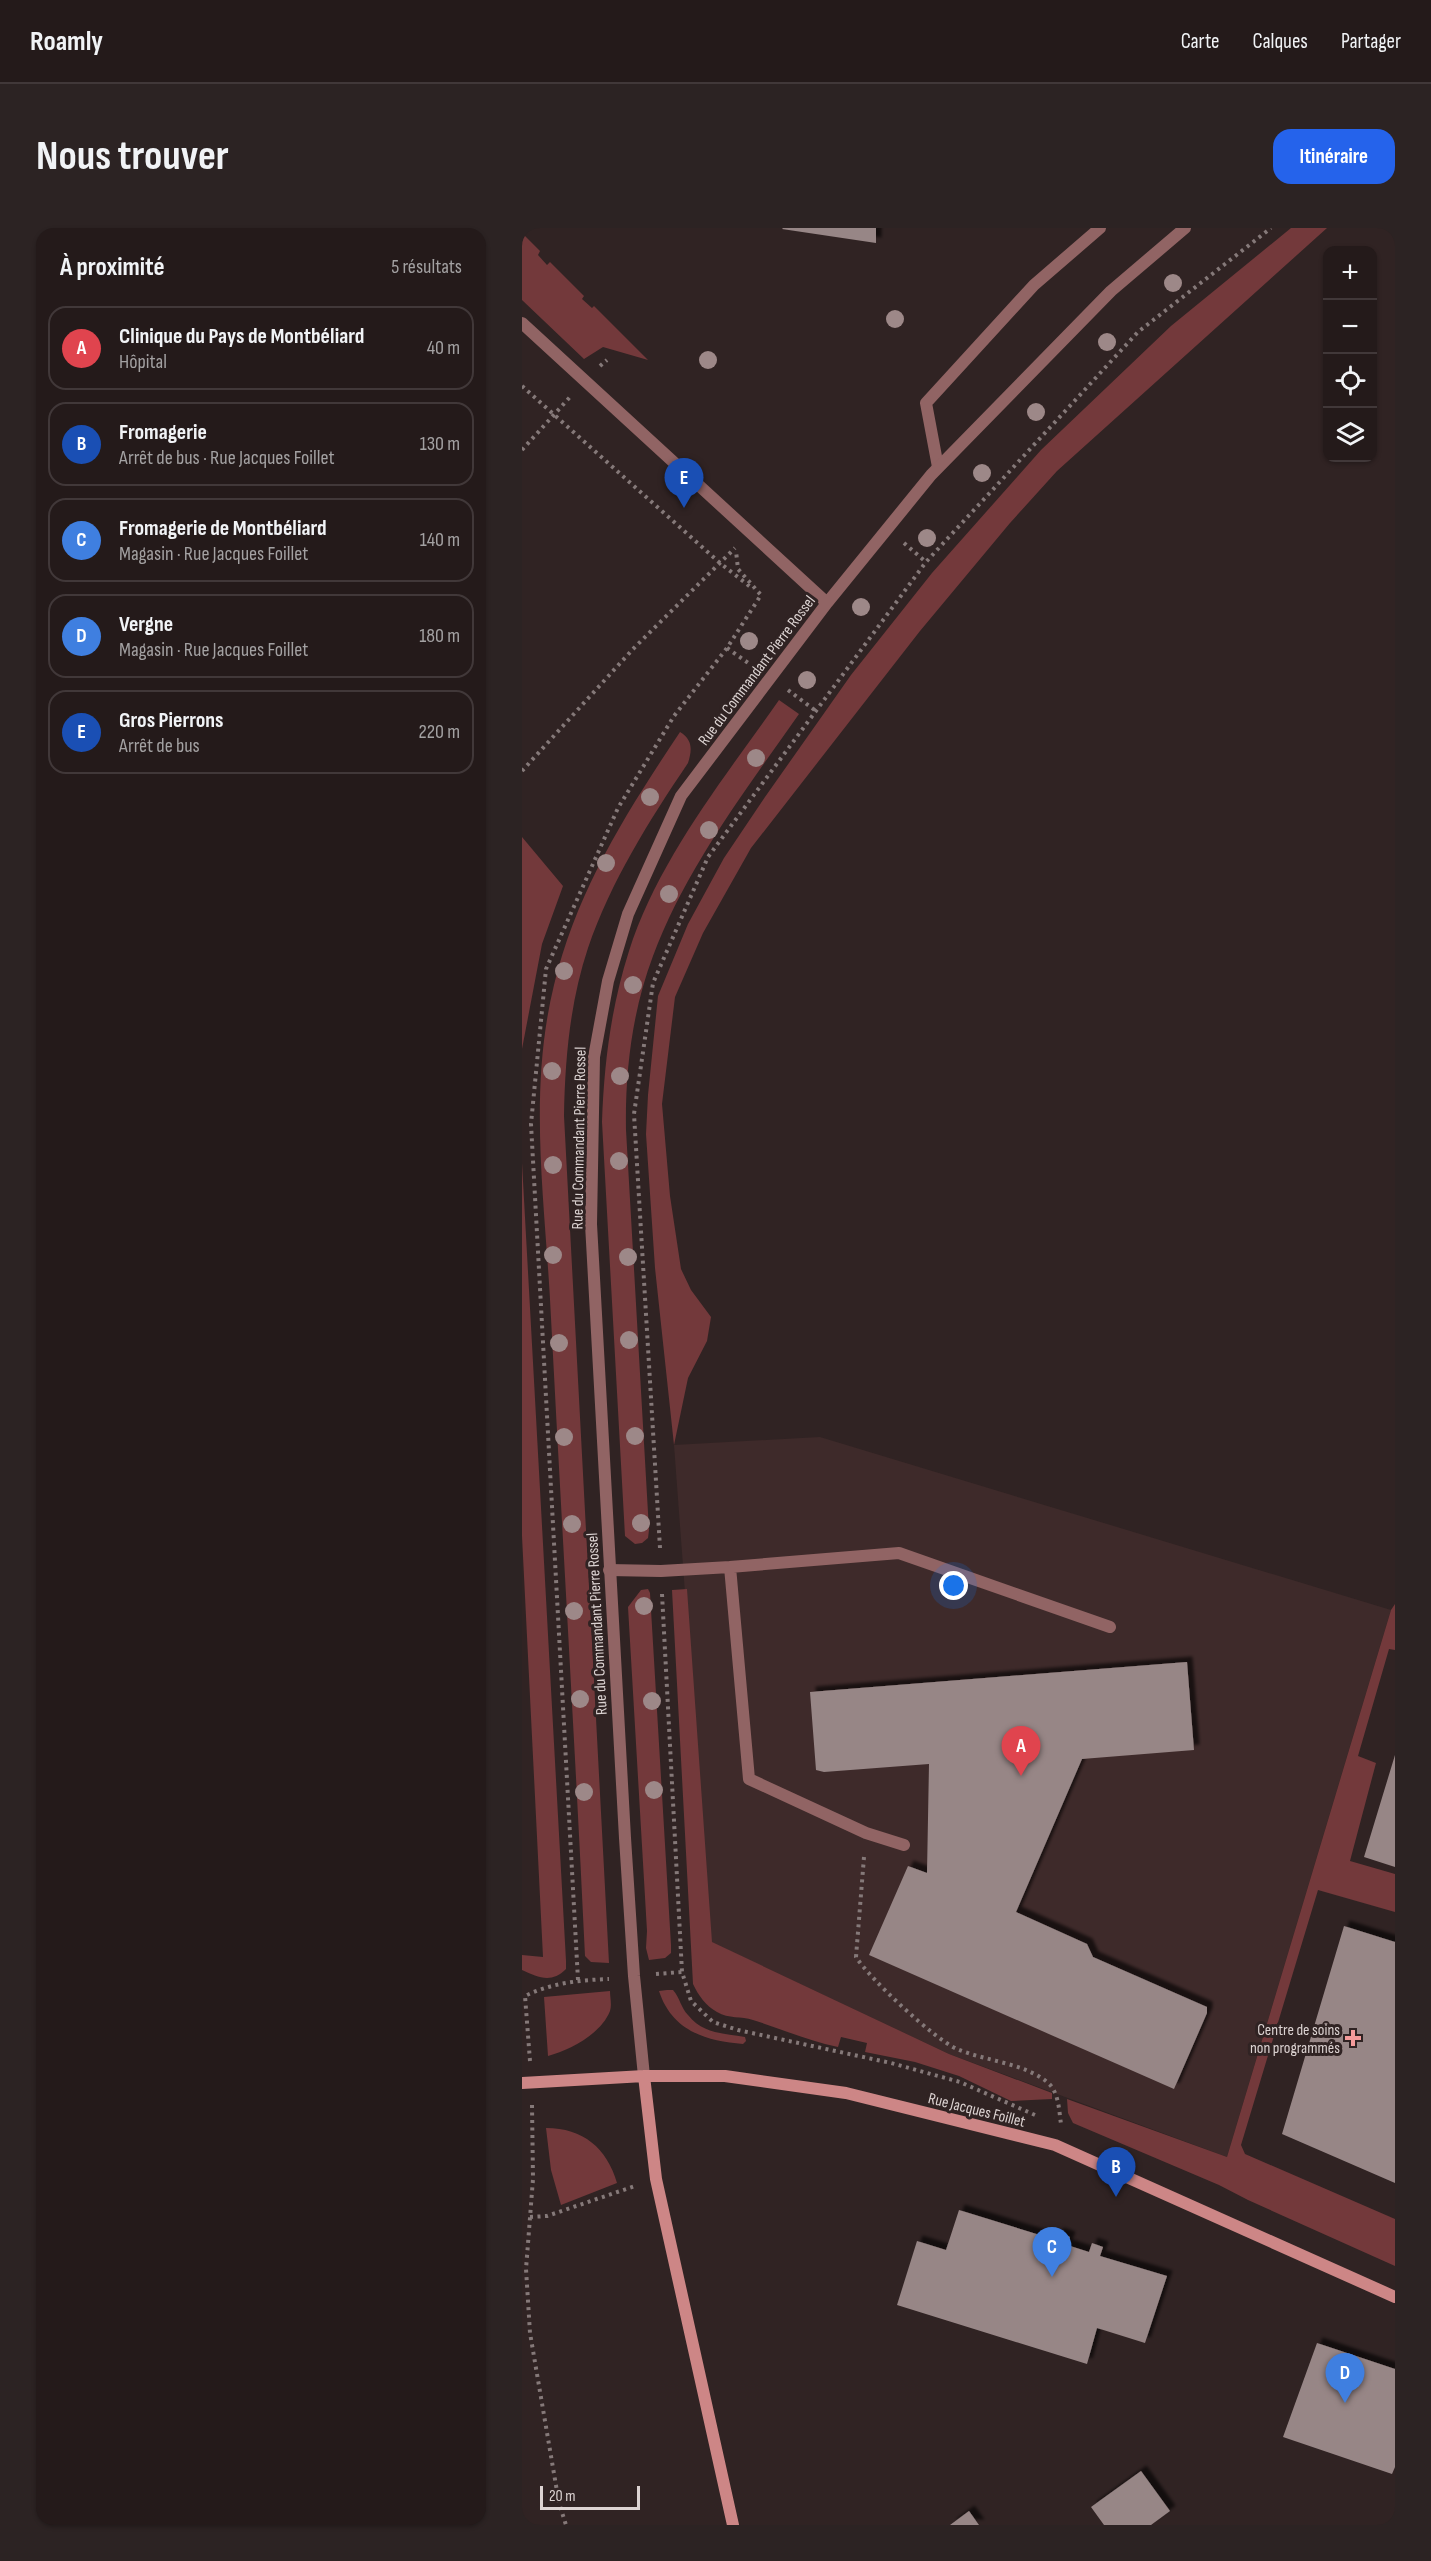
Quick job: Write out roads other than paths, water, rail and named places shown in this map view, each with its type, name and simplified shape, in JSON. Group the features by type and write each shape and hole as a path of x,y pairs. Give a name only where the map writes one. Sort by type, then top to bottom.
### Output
{"main road":[{"name":"Rue Jacques Foillet","path":"527,2082 644,2076 725,2076 846,2093 1055,2145 1395,2297"},
{"path":"644,2076 656,2179 733,2525"}],"street":[{"path":"938,467 926,403 1034,285 1100,228"},
{"name":"Rue du Commandant Pierre Rossel","path":"644,2076 632,1950 591,1224 594,1058 608,981 628,914 681,796 827,603 938,467 1111,291 1185,228"},
{"path":"522,323 827,603"},
{"path":"609,1570 661,1571 899,1553 1110,1627"},
{"path":"730,1566 749,1779 866,1833 904,1845"}],"place":[{"name":"Gros Pierrons","path":"684,508"},
{"name":"Clinique du Pays de Montbéliard","path":"1021,1776"},
{"name":"Centre de soins non programmés","path":"1353,2038"},
{"name":"Fromagerie","path":"1116,2197"},
{"name":"Fromagerie de Montbéliard","path":"1052,2277"},
{"name":"Vergne","path":"1345,2403"}]}
